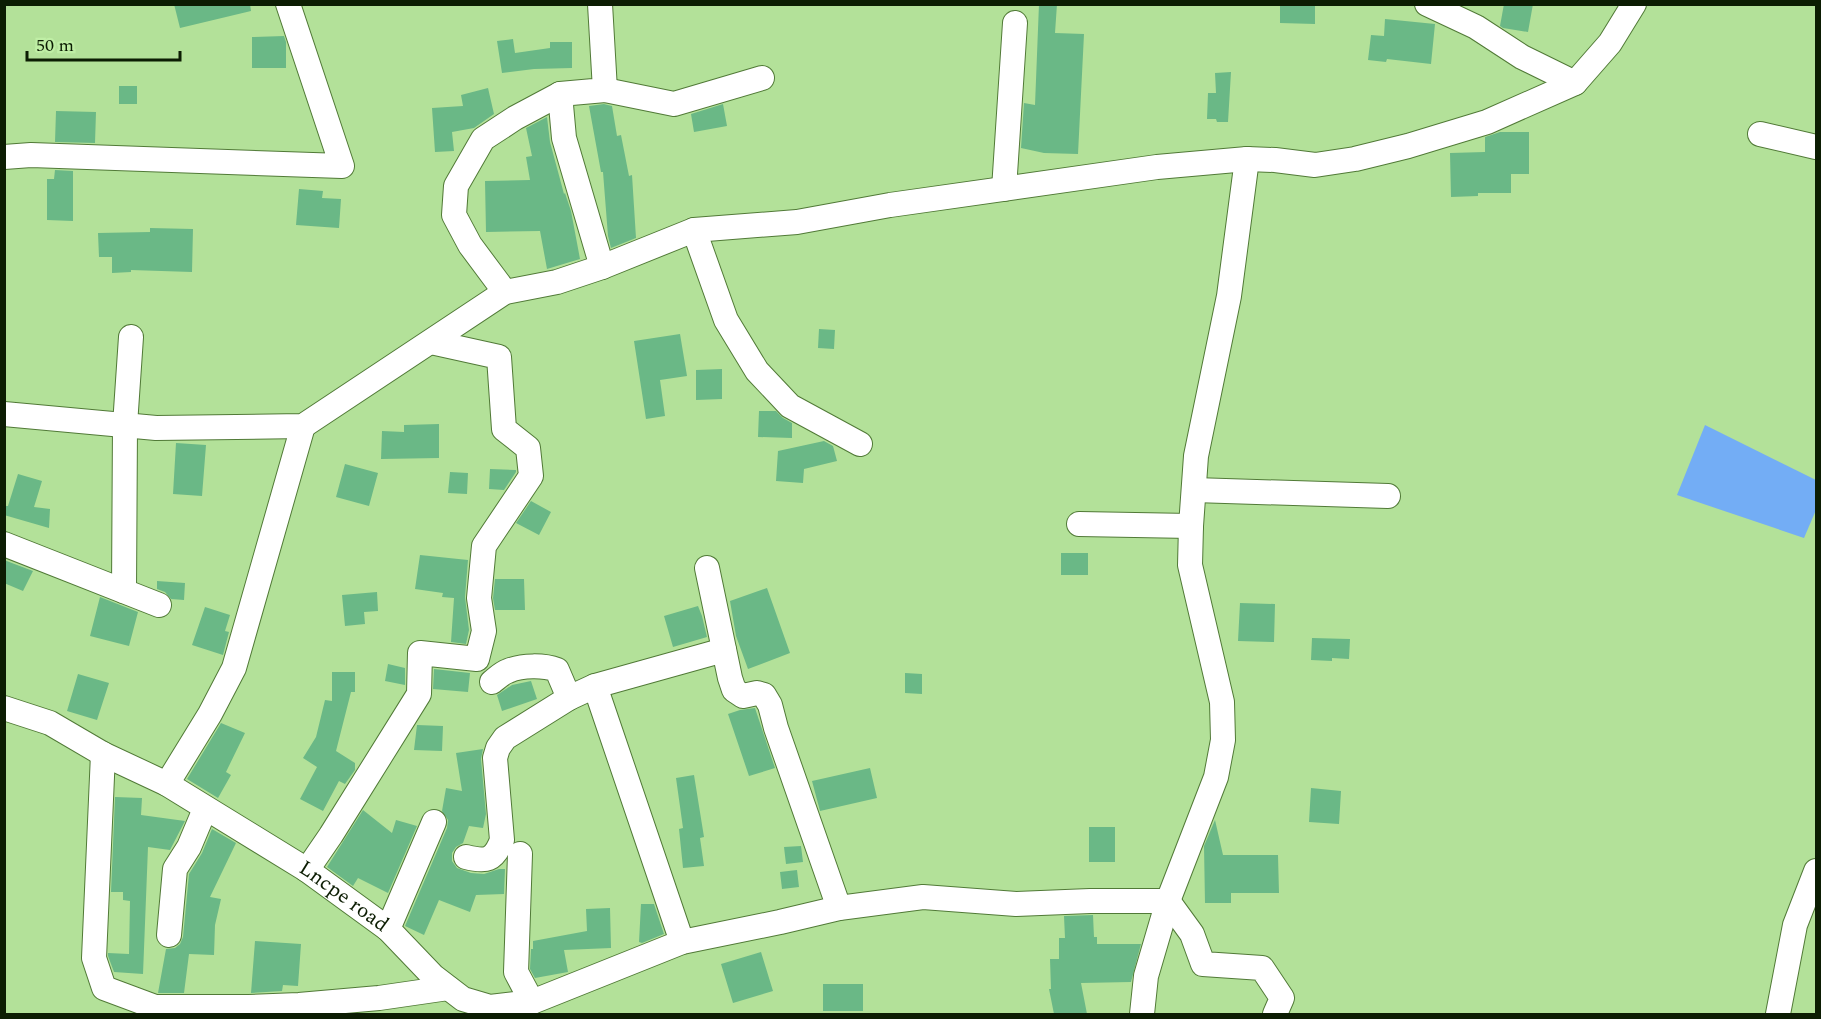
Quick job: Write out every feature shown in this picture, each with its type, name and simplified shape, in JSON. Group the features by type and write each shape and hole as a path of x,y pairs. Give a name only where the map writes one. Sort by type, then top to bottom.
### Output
{"street":[{"path":"4,157 31,155 342,166 288,4"},
{"path":"600,4 605,90"},
{"path":"1427,4 1460,12 1476,27 1522,57 1575,83"},
{"path":"4,414 156,428 303,426 505,292 557,282 602,267 694,230 797,222 890,205 1157,167 1247,159 1315,165 1355,159 1487,122 1575,83 1610,43 1634,4"},
{"path":"1004,189 1015,23"},
{"path":"505,292 470,245 454,215 456,186 483,139 514,118 560,94 605,90 674,104 762,78"},
{"path":"560,94 564,138 602,267"},
{"path":"1760,134 1816,147"},
{"path":"1142,1014 1146,976 1168,902 1216,777 1223,740 1222,702 1190,565 1191,526 1196,456 1229,296 1247,159"},
{"path":"694,230 726,320 757,371 790,406 860,444"},
{"path":"124,591 125,425 131,337"},
{"path":"307,870 419,694 420,653 477,659 484,631 479,598 484,546 531,476 528,448 504,429 499,357 431,342"},
{"path":"167,784 210,714 234,668 303,426"},
{"path":"1194,490 1388,496"},
{"path":"1079,524 1191,526"},
{"path":"4,544 159,605"},
{"path":"707,568 734,690 743,696 757,693 764,695 770,705 839,908"},
{"path":"465,857 481,860 490,858 497,852 502,840 495,758 505,738 568,698 596,686 724,650"},
{"path":"492,682 507,671 550,667 557,670 568,698"},
{"path":"596,686 682,942"},
{"name":"Lncpe road","path":"4,708 50,723 103,754 167,784 307,870 388,929 433,976 448,988 463,999 490,1007 532,1002 682,942 839,908 923,897 1016,904 1090,901 1168,902"},
{"path":"103,754 94,958 104,988 155,1007 261,1010 299,1005 361,1007 448,988"},
{"path":"169,935 175,869 189,847 205,809"},
{"path":"388,929 434,822"},
{"path":"520,854 516,972 532,1002"},
{"path":"1778,1014 1805,927 1816,871"},
{"path":"1168,902 1192,934 1203,964 1262,968 1282,998 1275,1014"}],"water":[{"path":"1705,425 1816,480 1816,510 1804,538 1677,495"}],"building":[{"path":"174,4 250,4 251,11 180,28"},
{"path":"1039,4 1057,4 1055,33 1084,34 1078,154 1044,153 1021,148 1024,103 1035,105"},
{"path":"1280,4 1315,4 1315,24 1280,23"},
{"path":"1504,4 1533,4 1528,32 1500,26"},
{"path":"1385,19 1435,24 1431,64 1387,59 1386,62 1368,60 1371,35 1384,36"},
{"path":"284,36 286,68 252,68 252,37"},
{"path":"513,39 515,53 550,48 550,42 572,42 572,68 502,73 497,41"},
{"path":"1231,72 1228,122 1207,119 1208,93 1216,93 1215,73"},
{"path":"119,86 137,86 137,104 119,104"},
{"path":"488,88 494,114 474,128 452,132 454,151 435,152 432,108 463,106 461,95"},
{"path":"604,104 612,106 617,136 621,135 629,176 632,175 636,238 611,248 603,172 601,172 589,106"},
{"path":"723,104 727,126 694,132 691,114"},
{"path":"56,111 96,112 95,143 55,142"},
{"path":"547,117 550,142 571,211 580,259 547,269 540,231 486,232 485,181 530,180 526,157 532,156 526,128"},
{"path":"1500,132 1529,132 1529,174 1511,174 1511,193 1478,193 1478,196 1451,197 1450,153 1485,152 1485,137"},
{"path":"55,170 73,171 73,221 47,220 47,179 54,179"},
{"path":"299,189 323,191 322,198 341,199 339,228 296,225"},
{"path":"150,228 193,229 192,272 131,270 131,272 112,273 112,257 99,257 98,233 150,232"},
{"path":"819,329 835,330 834,349 818,348"},
{"path":"680,334 687,376 660,380 665,416 646,419 634,341"},
{"path":"722,369 722,399 696,400 696,370"},
{"path":"759,411 776,411 792,423 792,438 758,437"},
{"path":"439,424 439,458 381,459 382,431 404,432 404,425"},
{"path":"824,441 833,446 837,461 804,469 803,483 776,481 778,451"},
{"path":"176,443 206,445 202,496 173,494"},
{"path":"345,464 378,473 369,506 336,497"},
{"path":"490,469 516,470 516,472 504,490 489,489"},
{"path":"450,472 468,473 467,494 448,493"},
{"path":"18,474 42,481 34,507 50,509 49,528 4,515 4,506 8,506"},
{"path":"531,501 551,512 539,535 516,523"},
{"path":"1061,553 1088,553 1088,575 1061,575"},
{"path":"420,555 468,560 465,597 469,630 466,644 451,642 454,598 442,597 443,593 415,589"},
{"path":"4,560 33,571 23,591 4,583"},
{"path":"495,579 524,579 525,610 495,610 493,598"},
{"path":"157,581 185,583 184,600 171,599 165,592 157,589"},
{"path":"767,588 790,653 748,669 736,636 730,601"},
{"path":"377,592 378,611 364,612 365,624 345,626 342,595"},
{"path":"100,597 138,612 129,646 90,636"},
{"path":"1240,603 1275,604 1274,642 1238,641"},
{"path":"698,606 707,637 673,647 664,616"},
{"path":"205,607 230,615 225,631 229,632 223,655 192,645"},
{"path":"1312,638 1350,639 1349,659 1311,660"},
{"path":"388,664 405,668 405,685 385,681"},
{"path":"434,669 470,673 468,692 433,689"},
{"path":"332,672 355,672 355,692 351,692 336,751 355,763 355,770 345,784 339,781 323,811 300,799 317,767 303,758 316,737 325,700 332,701"},
{"path":"905,673 922,674 922,694 905,693"},
{"path":"78,674 109,683 97,720 67,711"},
{"path":"531,681 537,699 502,711 497,695 512,685"},
{"path":"755,708 775,768 749,776 728,714"},
{"path":"221,723 245,733 226,772 231,775 218,798 187,779"},
{"path":"417,725 443,726 442,751 414,750"},
{"path":"483,749 481,759 486,814 483,828 469,826 463,843 452,853 452,861 457,868 471,873 484,874 505,869 504,894 476,895 470,912 439,900 424,935 405,926 447,828 448,820 442,811 446,788 462,791 456,753"},
{"path":"870,768 877,798 820,811 812,781"},
{"path":"694,775 704,837 700,838 704,866 683,868 679,829 683,828 676,778"},
{"path":"1311,788 1341,791 1339,824 1309,822"},
{"path":"115,797 142,798 141,815 185,821 170,850 148,847 143,974 114,972 108,956 108,953 129,954 130,901 123,900 123,892 111,892"},
{"path":"363,810 392,833 396,820 417,826 388,893 358,878 353,886 327,867"},
{"path":"1215,820 1223,855 1278,855 1279,893 1231,893 1231,903 1205,903 1204,846"},
{"path":"1089,827 1115,827 1115,862 1089,862"},
{"path":"212,829 236,843 210,897 221,899 215,925 214,955 189,954 184,993 158,993 166,949 175,948 183,937 189,874 202,853"},
{"path":"801,846 803,862 786,864 784,847"},
{"path":"797,870 799,887 782,889 780,872"},
{"path":"641,904 654,904 664,934 642,943 639,942"},
{"path":"610,908 611,948 564,950 568,972 535,978 530,969 533,941 587,931 586,909"},
{"path":"1093,915 1094,937 1097,937 1097,944 1141,944 1131,982 1081,983 1087,1014 1054,1014 1049,989 1051,989 1050,959 1059,959 1059,938 1065,938 1064,916"},
{"path":"255,941 301,944 298,986 283,985 282,991 251,993"},
{"path":"761,952 773,991 733,1003 721,964"},
{"path":"823,984 863,984 863,1011 823,1011"}]}
